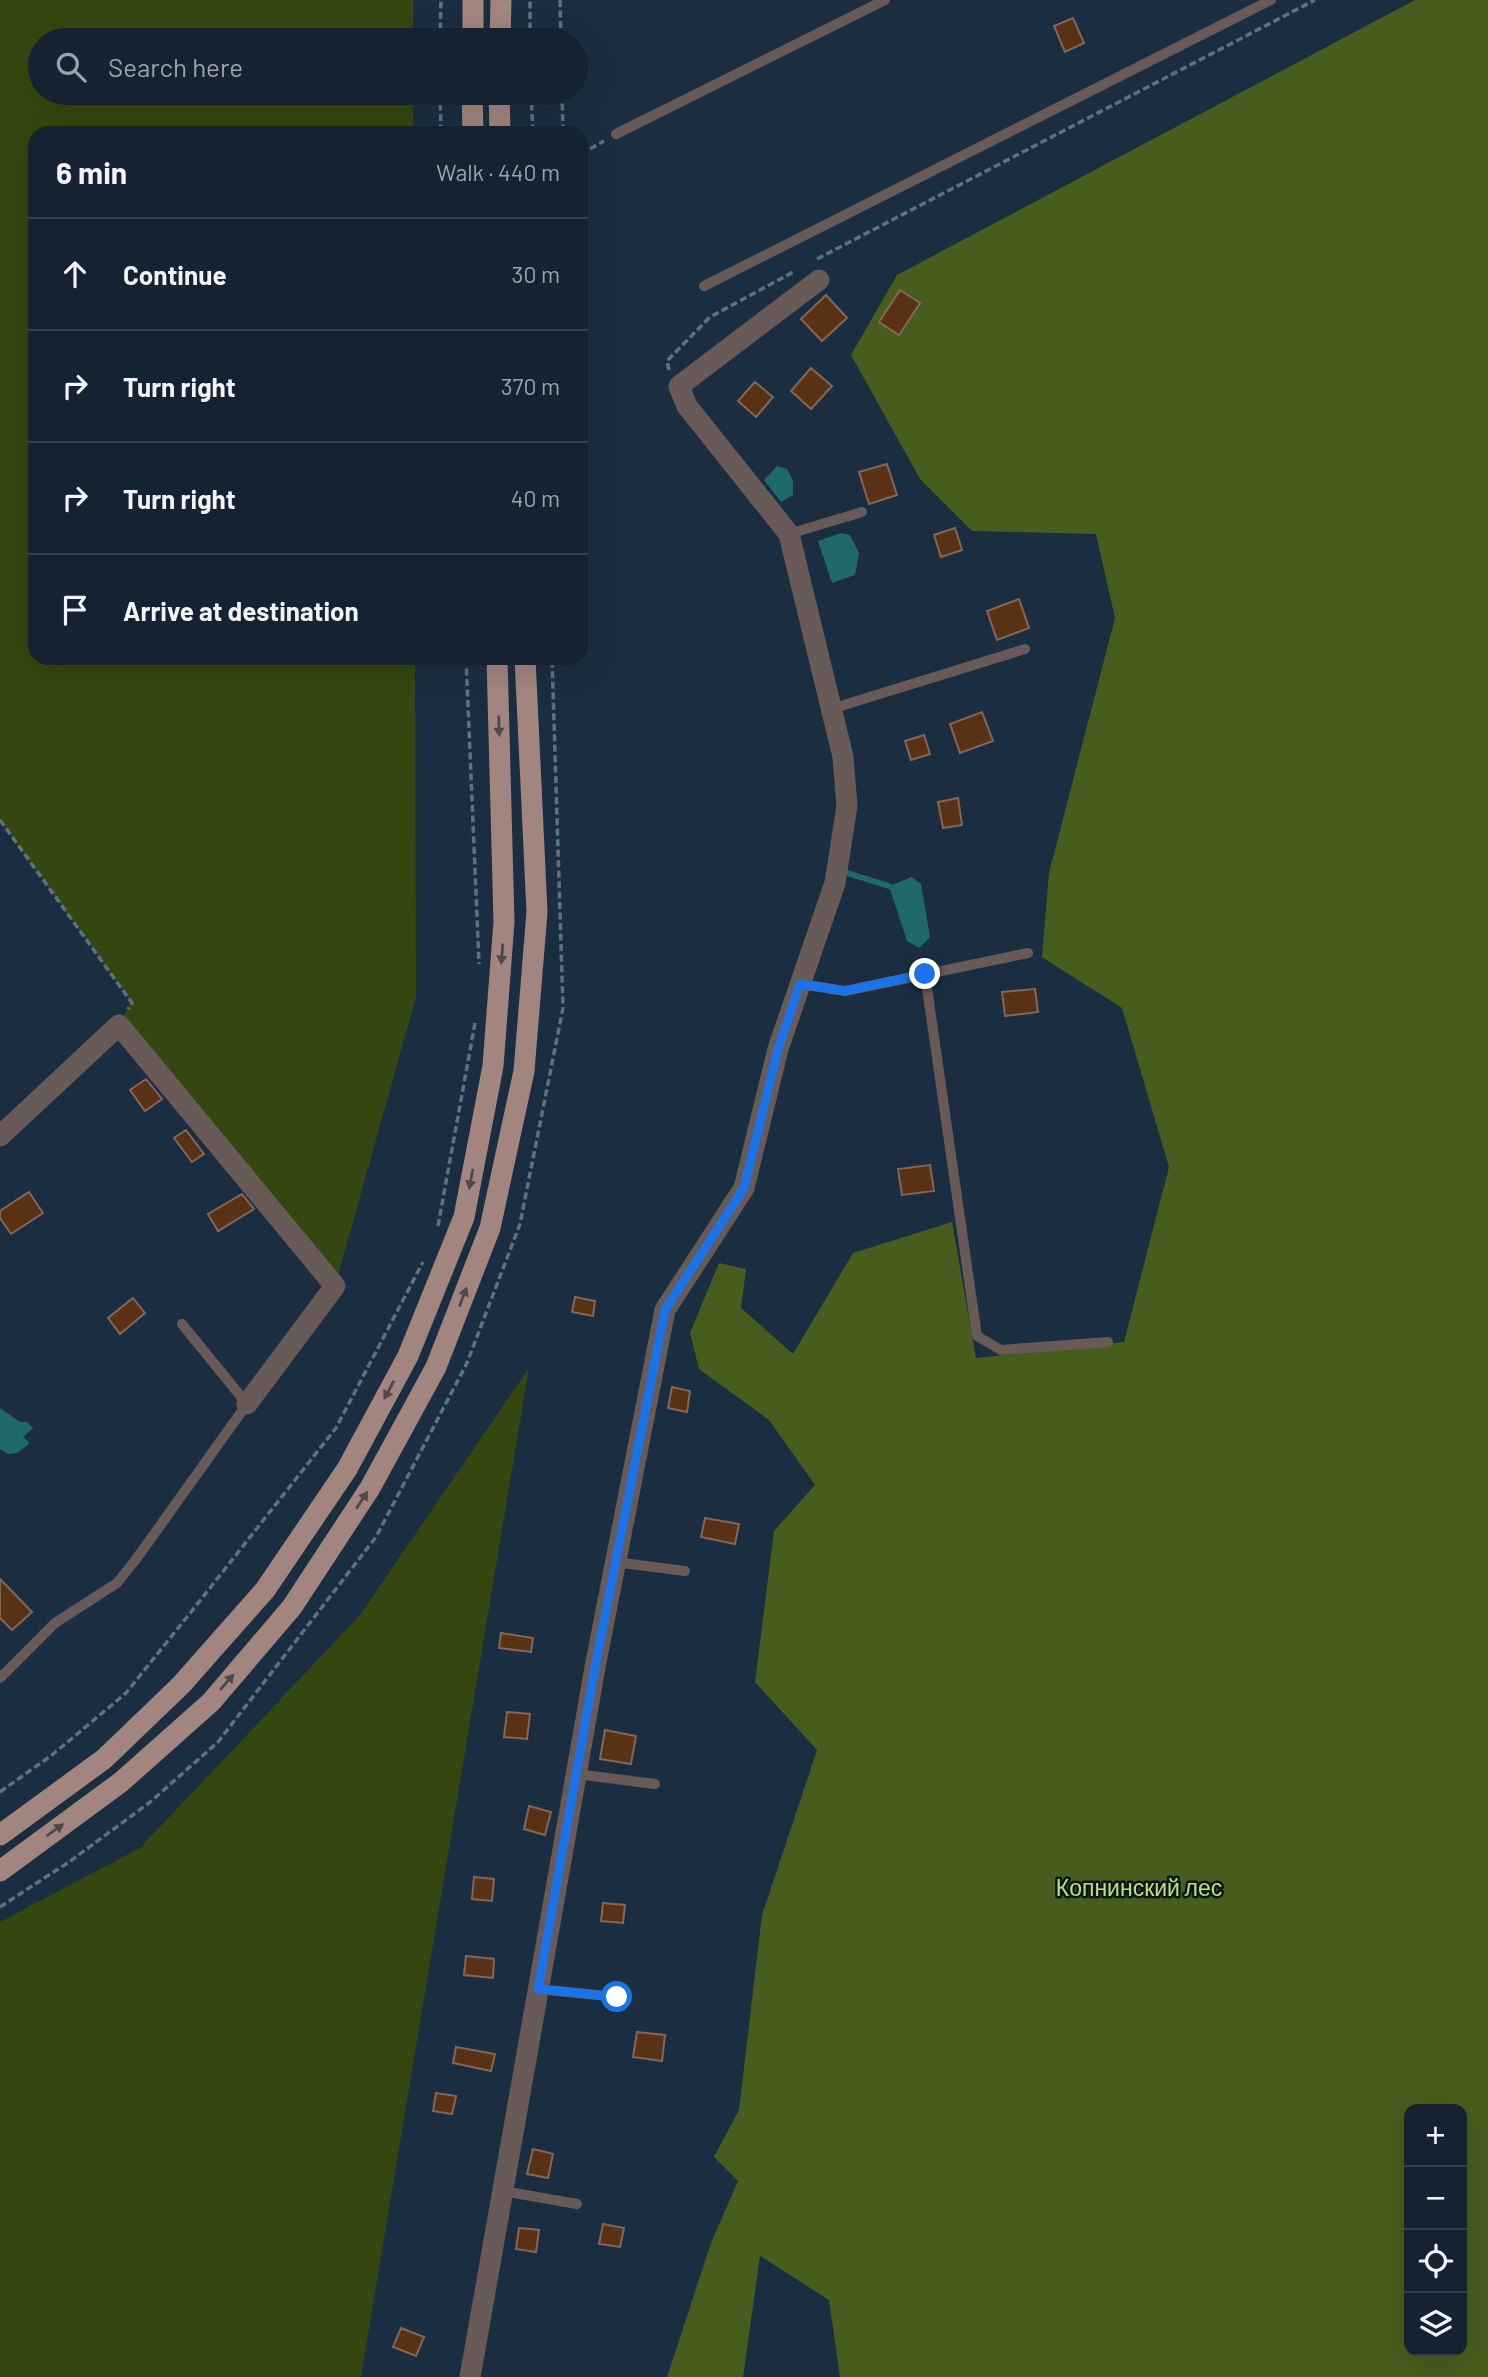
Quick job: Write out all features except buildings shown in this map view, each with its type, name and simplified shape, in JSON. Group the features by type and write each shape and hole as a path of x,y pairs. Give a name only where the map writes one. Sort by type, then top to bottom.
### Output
{"main road":[{"path":"473,0 473,28"},
{"path":"500,28 501,0"},
{"path":"472,105 473,126"},
{"path":"499,105 500,126"},
{"path":"0,1835 104,1759 181,1685 265,1590 347,1469 408,1356 464,1217 492,1066 505,922 497,665"},
{"path":"0,1871 121,1782 220,1691 292,1607 370,1488 436,1367 490,1228 524,1071 537,912 525,665"}],"street":[{"path":"470,2377 576,1774 665,1310 744,1188 778,1049 835,883 847,806 843,757 789,534 687,406 679,386 814,269"},
{"path":"0,1136 119,1025 335,1286 247,1404"}],"lane":[{"path":"616,134 885,0"},
{"path":"704,286 1271,0"},
{"path":"789,534 862,512"},
{"path":"831,709 1025,649"},
{"path":"800,984 845,991 1028,953"},
{"path":"925,974 977,1336 1001,1350 1108,1342"},
{"path":"0,1678 55,1623 117,1583 247,1404 182,1324"},
{"path":"615,1562 685,1570"},
{"path":"0,1658 10,1668"},
{"path":"576,1774 655,1784"},
{"path":"538,1989 617,1997"},
{"path":"503,2192 577,2204"}],"path":[{"path":"440,28 441,0"},
{"path":"530,0 530,28"},
{"path":"560,0 561,28"},
{"path":"679,386 671,378 667,361 710,317 814,269 1315,0"},
{"path":"440,105 441,126"},
{"path":"532,105 533,126"},
{"path":"562,105 563,126"},
{"path":"588,150 616,134"},
{"path":"0,820 132,1003 119,1025"}],"shaded area":[{"path":"0,0 413,0 413,28 28,28 28,105 413,105 413,126 28,126 28,665 415,665 416,997 335,1286 119,1025 131,1002 0,820"},
{"path":"777,466 787,469 793,481 793,495 781,502 764,480"},
{"path":"841,533 850,535 859,553 855,575 832,583 818,541"},
{"path":"912,877 921,884 930,937 919,948 907,941 889,886"},
{"path":"529,1368 361,2377 0,2377 0,1922 140,1848 360,1615"},
{"path":"0,1408 33,1428 23,1437 29,1442 28,1445 17,1453 8,1454 0,1449"}],"green space":[{"name":"Копнинский лес","path":"1415,0 1488,0 1488,2377 840,2377 829,2300 760,2256 743,2377 667,2377 711,2243 738,2181 714,2157 739,2110 762,1915 817,1750 755,1682 774,1531 815,1485 769,1420 699,1369 690,1333 719,1263 746,1269 741,1308 793,1354 853,1253 952,1222 976,1358 1124,1342 1169,1167 1122,1008 1042,957 1049,873 1115,618 1096,534 972,531 920,479 851,355 897,275"}],"waterway":[{"path":"847,873 889,886"}],"route":[{"path":"617,1997 538,1989 596,1662 665,1310 744,1188 778,1049 800,984 845,991 925,974"}]}
